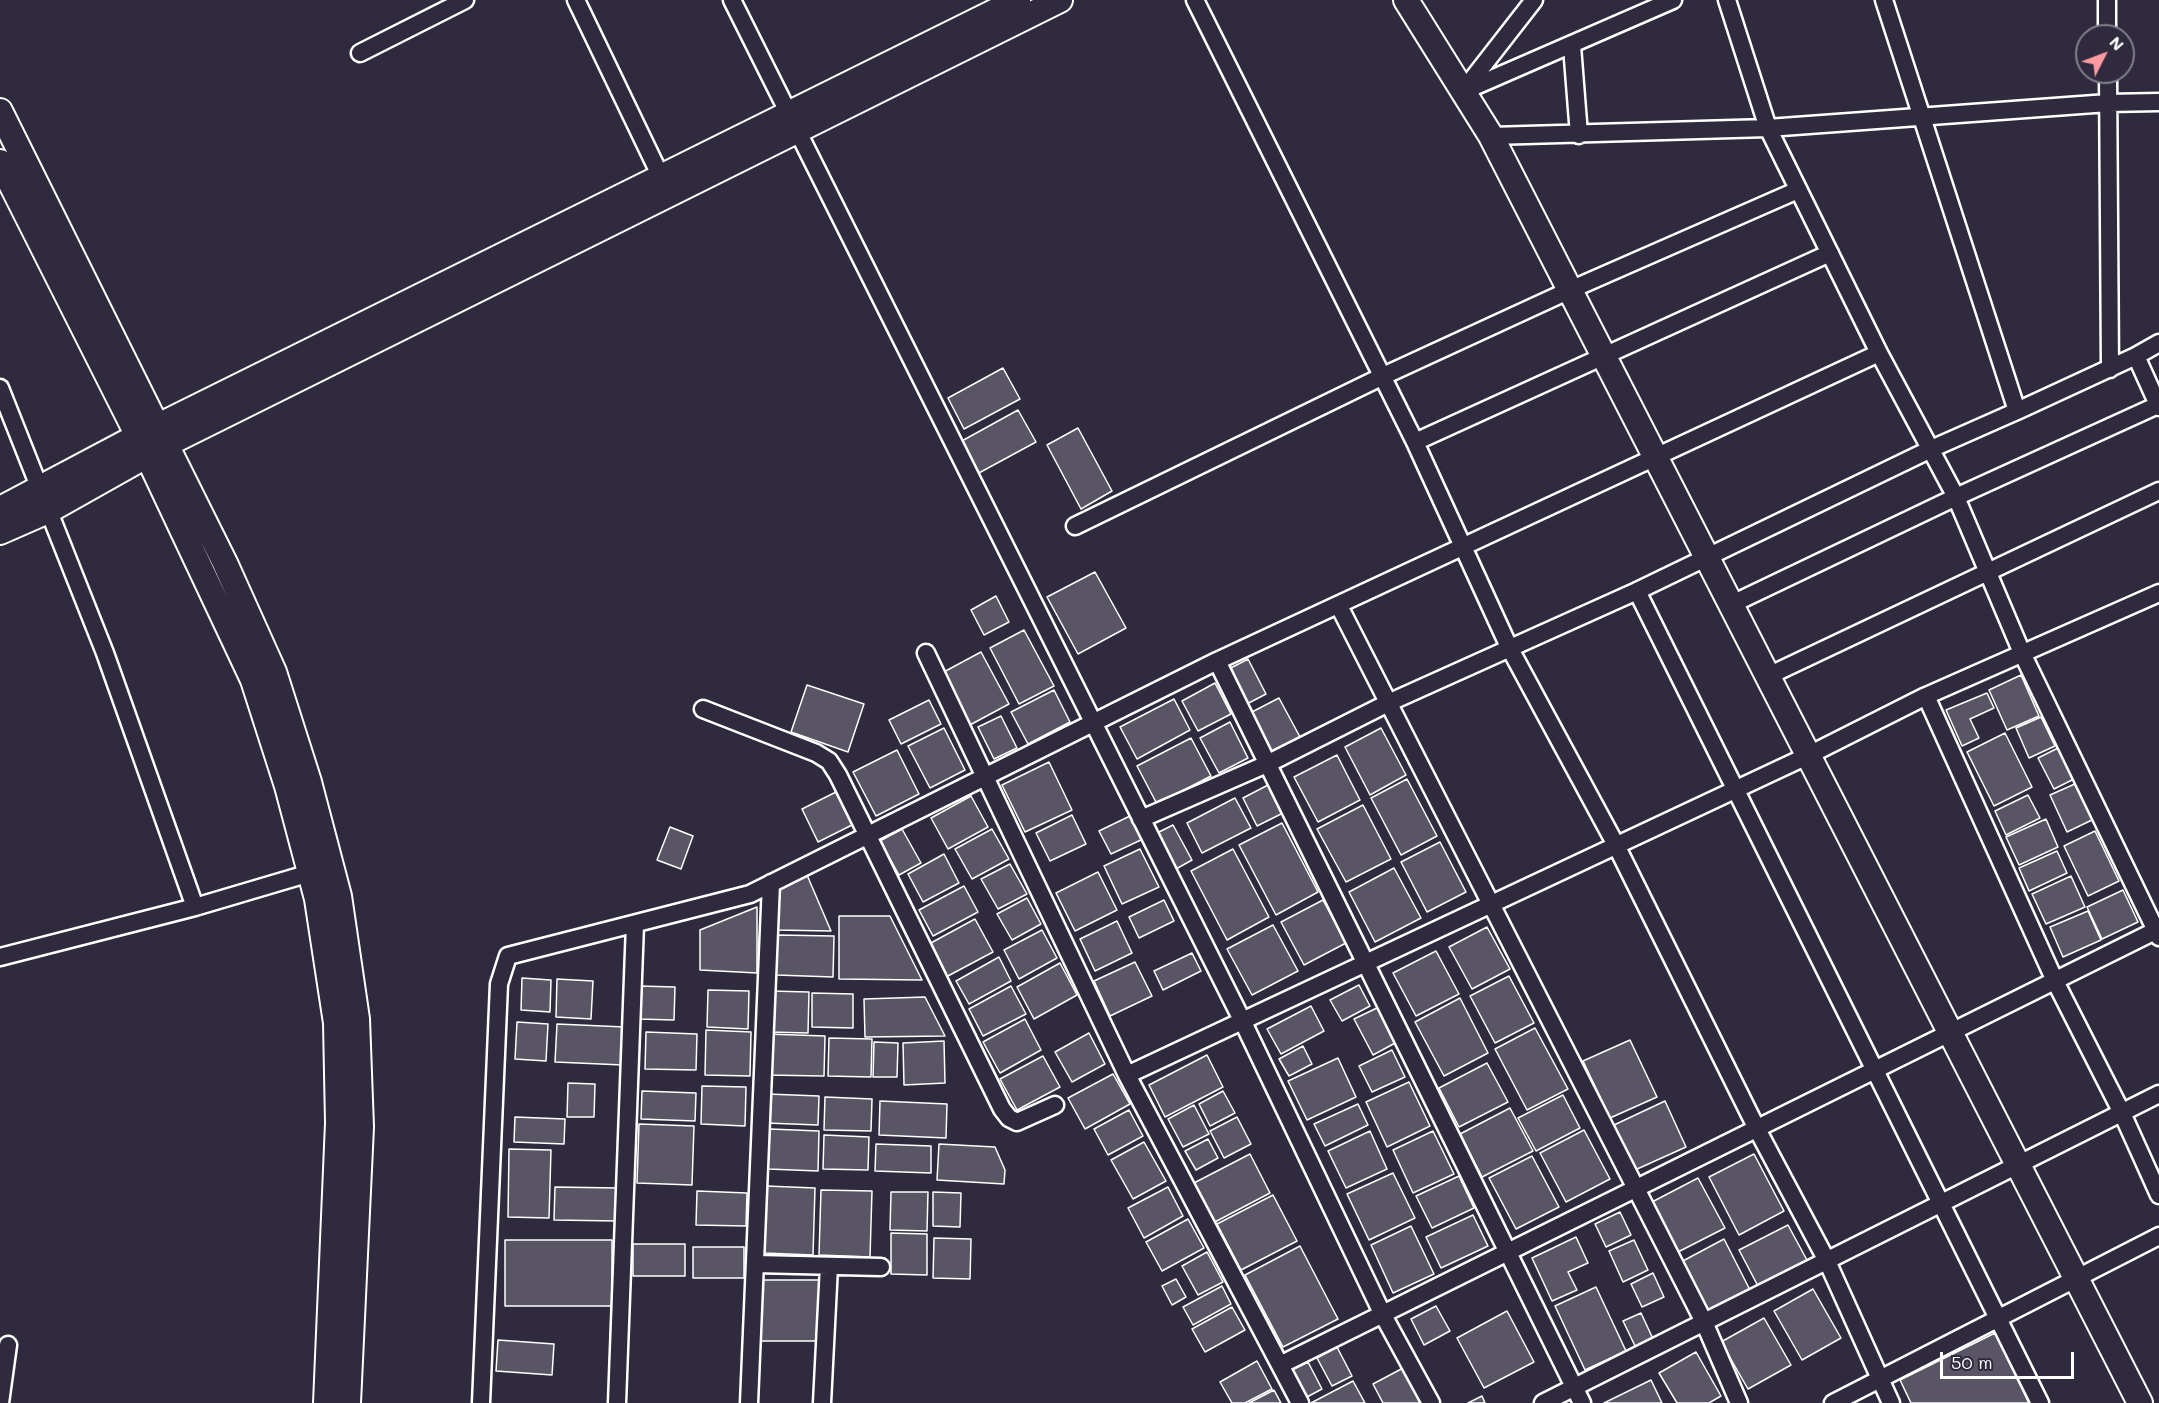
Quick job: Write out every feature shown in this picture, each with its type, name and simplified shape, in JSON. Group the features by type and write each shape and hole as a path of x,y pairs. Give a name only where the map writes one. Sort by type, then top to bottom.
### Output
{"street":[{"path":"360,53 465,0"},
{"path":"576,0 662,177"},
{"path":"732,0 1242,1020 1383,1315 1431,1403"},
{"path":"153,440 793,122 1018,0"},
{"path":"0,532 43,501 153,440 662,177 793,122 1060,0"},
{"path":"1195,0 1415,442 1509,647 1616,845 1757,1129 1827,1261 1891,1403"},
{"path":"1406,0 1491,136 1766,677 2140,1403"},
{"path":"1464,91 1534,0"},
{"path":"1464,91 1572,46 1673,0"},
{"path":"1280,1365 2055,981 2158,933 2022,653 1956,497 1879,353 1768,128 1727,0"},
{"path":"1884,0 2016,411"},
{"path":"2107,0 2107,24"},
{"path":"1572,46 1579,135"},
{"path":"2108,84 2110,369"},
{"path":"1491,136 1768,128 2108,103 2159,102"},
{"path":"0,111 153,440 253,680 287,786 317,899 336,1023 338,1123 326,1403"},
{"path":"0,162 153,440 274,672 309,782 339,896 357,1019 361,1127 348,1403"},
{"path":"1075,526 1381,377 1570,290 1798,190"},
{"path":"1415,442 1830,253"},
{"path":"1142,819 1267,764 1388,703 1509,647 1637,591 1705,556 1931,449 2110,369 2159,343"},
{"path":"481,1403 499,984 508,956 750,894 1217,661 1879,353"},
{"path":"1730,606 1956,497 2158,406 2136,356"},
{"path":"0,388 105,653 195,907"},
{"path":"1766,677 1987,570 2159,491"},
{"path":"0,509 43,501"},
{"path":"1637,591 2040,1403"},
{"path":"1127,1075 1736,790 1926,696 2159,593"},
{"path":"1339,606 1704,1322 1739,1403"},
{"path":"926,653 1127,1075 1300,1403"},
{"path":"1217,661 1582,1403"},
{"path":"1926,696 2055,981 2122,1113 2159,1195"},
{"path":"703,709 816,753 829,761 869,834 1002,1109 1009,1118 1017,1122 1055,1105"},
{"path":"0,957 195,907 310,873"},
{"path":"749,1403 771,883"},
{"path":"617,1403 634,924"},
{"path":"1543,1403 2159,1094"},
{"path":"1833,1403 2159,1236"},
{"path":"755,1264 881,1267"},
{"path":"822,1403 829,1266"},
{"path":"0,1403 8,1346"}],"building":[{"path":"1003,368 1020,399 964,429 948,398"},
{"path":"1018,410 1036,442 977,474 960,442"},
{"path":"1078,428 1112,491 1081,509 1047,445"},
{"path":"1095,572 1126,628 1078,654 1047,597"},
{"path":"996,596 1009,622 984,635 971,610"},
{"path":"1024,630 1054,686 1019,704 990,648"},
{"path":"981,652 1009,704 968,726 940,674"},
{"path":"1248,659 1266,694 1245,705 1227,670"},
{"path":"2021,675 2039,716 2007,730 1989,690"},
{"path":"1215,683 1231,714 1198,731 1182,701"},
{"path":"807,685 864,704 848,752 791,732"},
{"path":"1054,690 1070,722 1028,744 1011,712"},
{"path":"1987,693 1994,708 1970,719 1979,738 1962,746 1946,710"},
{"path":"1279,698 1300,737 1271,752 1250,713"},
{"path":"1174,699 1190,730 1137,759 1120,727"},
{"path":"929,700 941,724 901,744 889,720"},
{"path":"1001,716 1017,748 994,759 978,727"},
{"path":"2041,717 2055,746 2029,758 2016,728"},
{"path":"1230,722 1248,758 1219,773 1200,738"},
{"path":"944,728 965,770 930,788 908,746"},
{"path":"1381,728 1406,775 1370,795 1345,747"},
{"path":"2005,733 2032,787 1994,806 1967,752"},
{"path":"1191,738 1211,776 1157,804 1137,766"},
{"path":"2058,748 2074,779 2054,789 2038,758"},
{"path":"897,750 919,794 876,816 853,772"},
{"path":"1337,755 1360,800 1318,822 1294,777"},
{"path":"1049,762 1072,810 1025,832 1002,785"},
{"path":"1407,779 1437,836 1401,855 1371,798"},
{"path":"2077,783 2094,819 2067,832 2050,795"},
{"path":"1268,785 1283,813 1257,826 1243,798"},
{"path":"836,792 852,825 818,842 802,809"},
{"path":"2028,795 2040,818 2006,835 1995,811"},
{"path":"971,796 988,827 948,849 931,818"},
{"path":"1235,798 1251,828 1202,853 1187,823"},
{"path":"1363,805 1391,859 1346,882 1317,829"},
{"path":"1072,815 1086,844 1050,861 1036,833"},
{"path":"1132,815 1143,839 1111,854 1099,831"},
{"path":"2046,819 2058,847 2019,865 2006,837"},
{"path":"1282,823 1318,892 1276,915 1239,845"},
{"path":"1173,825 1192,860 1176,869 1157,833"},
{"path":"670,827 693,836 681,869 657,860"},
{"path":"902,829 921,863 899,875 880,841"},
{"path":"992,829 1009,859 972,879 955,849"},
{"path":"2095,831 2119,881 2088,896 2064,846"},
{"path":"1440,842 1466,892 1427,912 1401,862"},
{"path":"1140,849 1159,887 1122,904 1104,866"},
{"path":"1233,849 1269,917 1227,940 1191,871"},
{"path":"2057,851 2067,873 2029,891 2019,868"},
{"path":"944,854 959,883 923,902 908,874"},
{"path":"1010,864 1027,894 998,909 981,879"},
{"path":"1394,868 1421,918 1375,942 1349,892"},
{"path":"1098,872 1117,910 1075,931 1056,893"},
{"path":"807,875 831,931 775,930 778,891"},
{"path":"2071,876 2085,907 2046,924 2032,894"},
{"path":"964,886 978,912 933,936 919,910"},
{"path":"2123,890 2138,922 2102,939 2087,907"},
{"path":"1027,898 1041,924 1012,940 997,914"},
{"path":"1164,900 1174,921 1139,938 1129,917"},
{"path":"1323,900 1346,943 1304,965 1281,922"},
{"path":"757,907 757,973 700,970 700,930"},
{"path":"2088,911 2101,940 2063,957 2050,927"},
{"path":"839,916 890,916 922,980 839,979"},
{"path":"975,919 993,952 946,977 929,944"},
{"path":"1117,921 1132,953 1095,971 1080,939"},
{"path":"1273,925 1298,971 1252,995 1227,949"},
{"path":"1487,927 1510,969 1472,989 1449,947"},
{"path":"1042,930 1057,958 1019,979 1004,950"},
{"path":"777,935 834,936 833,977 776,975"},
{"path":"1436,951 1459,994 1416,1016 1393,973"},
{"path":"1192,953 1201,971 1163,990 1154,971"},
{"path":"999,957 1011,981 969,1004 956,981"},
{"path":"1135,962 1152,996 1110,1016 1094,981"},
{"path":"1060,963 1077,995 1034,1019 1017,987"},
{"path":"1509,976 1534,1023 1495,1043 1470,996"},
{"path":"522,978 551,980 550,1012 521,1010"},
{"path":"557,979 593,981 591,1019 556,1017"},
{"path":"1359,985 1370,1006 1342,1021 1330,1000"},
{"path":"639,986 675,987 674,1020 638,1019"},
{"path":"1011,986 1026,1014 983,1036 969,1009"},
{"path":"708,990 749,991 748,1029 707,1027"},
{"path":"770,991 809,992 808,1033 769,1032"},
{"path":"812,993 853,994 853,1028 812,1027"},
{"path":"925,997 945,1036 865,1037 864,999"},
{"path":"1460,998 1488,1053 1444,1076 1415,1022"},
{"path":"1311,1006 1324,1031 1281,1054 1267,1029"},
{"path":"1379,1007 1397,1042 1373,1055 1354,1019"},
{"path":"1025,1019 1041,1050 1000,1073 983,1042"},
{"path":"517,1022 548,1024 546,1061 515,1059"},
{"path":"557,1024 625,1027 623,1065 555,1062"},
{"path":"1535,1028 1568,1089 1527,1110 1495,1049"},
{"path":"706,1030 751,1032 750,1076 705,1075"},
{"path":"646,1032 697,1034 696,1070 645,1069"},
{"path":"1089,1033 1105,1064 1072,1082 1055,1052"},
{"path":"767,1034 825,1036 824,1076 766,1075"},
{"path":"829,1038 872,1039 871,1077 828,1076"},
{"path":"1630,1040 1657,1097 1610,1118 1583,1061"},
{"path":"944,1041 945,1083 904,1085 903,1043"},
{"path":"874,1042 898,1043 897,1077 873,1077"},
{"path":"1303,1046 1312,1064 1289,1076 1279,1059"},
{"path":"1392,1050 1405,1077 1372,1092 1359,1066"},
{"path":"1207,1055 1223,1087 1165,1117 1149,1085"},
{"path":"1043,1056 1060,1087 1017,1110 1000,1079"},
{"path":"1338,1058 1356,1097 1307,1120 1288,1081"},
{"path":"1487,1063 1508,1102 1459,1127 1439,1088"},
{"path":"1113,1074 1130,1104 1085,1129 1068,1098"},
{"path":"1409,1082 1430,1126 1387,1147 1366,1102"},
{"path":"568,1083 595,1084 594,1117 567,1117"},
{"path":"702,1086 746,1087 745,1126 701,1124"},
{"path":"642,1091 696,1093 695,1121 641,1119"},
{"path":"1223,1091 1235,1113 1210,1126 1199,1104"},
{"path":"767,1094 819,1096 818,1125 766,1123"},
{"path":"1563,1095 1580,1128 1536,1151 1518,1118"},
{"path":"825,1097 872,1099 871,1131 824,1130"},
{"path":"880,1101 947,1104 946,1138 879,1135"},
{"path":"1665,1101 1686,1147 1635,1170 1614,1125"},
{"path":"1358,1104 1368,1125 1325,1146 1314,1124"},
{"path":"1194,1105 1209,1134 1183,1147 1168,1119"},
{"path":"1510,1108 1533,1151 1482,1177 1460,1134"},
{"path":"1129,1110 1143,1136 1108,1155 1094,1129"},
{"path":"515,1117 565,1119 564,1144 514,1142"},
{"path":"1237,1117 1251,1144 1224,1158 1210,1131"},
{"path":"639,1124 694,1126 692,1185 637,1183"},
{"path":"770,1129 819,1131 818,1171 768,1169"},
{"path":"1584,1130 1610,1179 1566,1202 1540,1153"},
{"path":"1370,1131 1387,1169 1346,1188 1328,1151"},
{"path":"1433,1131 1454,1174 1413,1193 1393,1150"},
{"path":"824,1135 869,1137 868,1170 823,1169"},
{"path":"1208,1139 1218,1158 1196,1170 1185,1151"},
{"path":"1144,1142 1166,1181 1133,1199 1111,1160"},
{"path":"876,1144 931,1146 931,1173 875,1171"},
{"path":"939,1144 995,1147 1005,1170 1004,1184 937,1180"},
{"path":"509,1149 551,1150 549,1218 508,1217"},
{"path":"1250,1154 1270,1193 1213,1223 1192,1184"},
{"path":"1754,1154 1784,1211 1739,1235 1709,1177"},
{"path":"1532,1156 1559,1207 1516,1229 1489,1178"},
{"path":"1393,1173 1415,1218 1369,1240 1347,1194"},
{"path":"1459,1176 1474,1208 1432,1228 1416,1196"},
{"path":"1698,1178 1725,1228 1678,1252 1652,1202"},
{"path":"766,1186 815,1188 813,1255 764,1253"},
{"path":"555,1187 618,1188 617,1221 554,1220"},
{"path":"1168,1187 1183,1216 1144,1238 1128,1208"},
{"path":"821,1190 872,1191 870,1257 819,1255"},
{"path":"697,1191 747,1193 746,1226 696,1225"},
{"path":"891,1192 928,1192 927,1231 890,1230"},
{"path":"933,1192 961,1193 960,1227 933,1226"},
{"path":"1273,1195 1297,1241 1241,1270 1217,1224"},
{"path":"1620,1212 1631,1235 1606,1247 1595,1224"},
{"path":"1473,1215 1488,1246 1441,1268 1426,1237"},
{"path":"1188,1219 1204,1248 1162,1271 1146,1242"},
{"path":"1788,1225 1808,1262 1759,1288 1739,1250"},
{"path":"1411,1226 1434,1274 1393,1293 1371,1245"},
{"path":"891,1233 927,1234 927,1275 891,1274"},
{"path":"1576,1237 1588,1263 1568,1272 1577,1290 1552,1301 1532,1258"},
{"path":"934,1238 971,1239 970,1279 933,1278"},
{"path":"1724,1239 1750,1290 1707,1312 1681,1262"},
{"path":"505,1240 612,1240 612,1306 505,1306"},
{"path":"1634,1240 1648,1270 1623,1282 1609,1251"},
{"path":"633,1244 685,1244 685,1276 633,1276"},
{"path":"1300,1246 1338,1319 1283,1347 1245,1275"},
{"path":"693,1247 744,1247 744,1278 693,1278"},
{"path":"1207,1252 1223,1282 1198,1295 1182,1266"},
{"path":"1653,1273 1664,1297 1642,1307 1631,1284"},
{"path":"1176,1279 1186,1297 1172,1305 1162,1286"},
{"path":"758,1280 819,1280 819,1341 758,1341"},
{"path":"1222,1286 1231,1304 1193,1325 1183,1307"},
{"path":"1596,1287 1626,1351 1585,1370 1555,1306"},
{"path":"1813,1289 1841,1338 1802,1360 1774,1311"},
{"path":"1436,1306 1450,1331 1424,1345 1411,1319"},
{"path":"1232,1307 1245,1330 1205,1352 1192,1329"},
{"path":"1507,1311 1534,1362 1484,1388 1457,1338"},
{"path":"1641,1313 1654,1341 1637,1350 1623,1321"},
{"path":"1764,1318 1791,1365 1748,1389 1721,1342"},
{"path":"1995,1333 2029,1403 1911,1403 1900,1380"},
{"path":"498,1340 554,1344 552,1375 496,1371"},
{"path":"1337,1347 1352,1376 1332,1386 1317,1358"},
{"path":"1696,1352 1721,1396 1709,1403 1677,1403 1659,1373"},
{"path":"1257,1361 1272,1389 1245,1403 1232,1403 1220,1382"},
{"path":"1308,1362 1322,1389 1305,1398 1290,1371"},
{"path":"1405,1367 1423,1403 1383,1403 1373,1384"},
{"path":"1651,1380 1662,1403 1604,1403"},
{"path":"1353,1381 1365,1403 1311,1403"},
{"path":"1274,1390 1281,1403 1249,1403"},
{"path":"1482,1396 1485,1403 1468,1403"}]}
